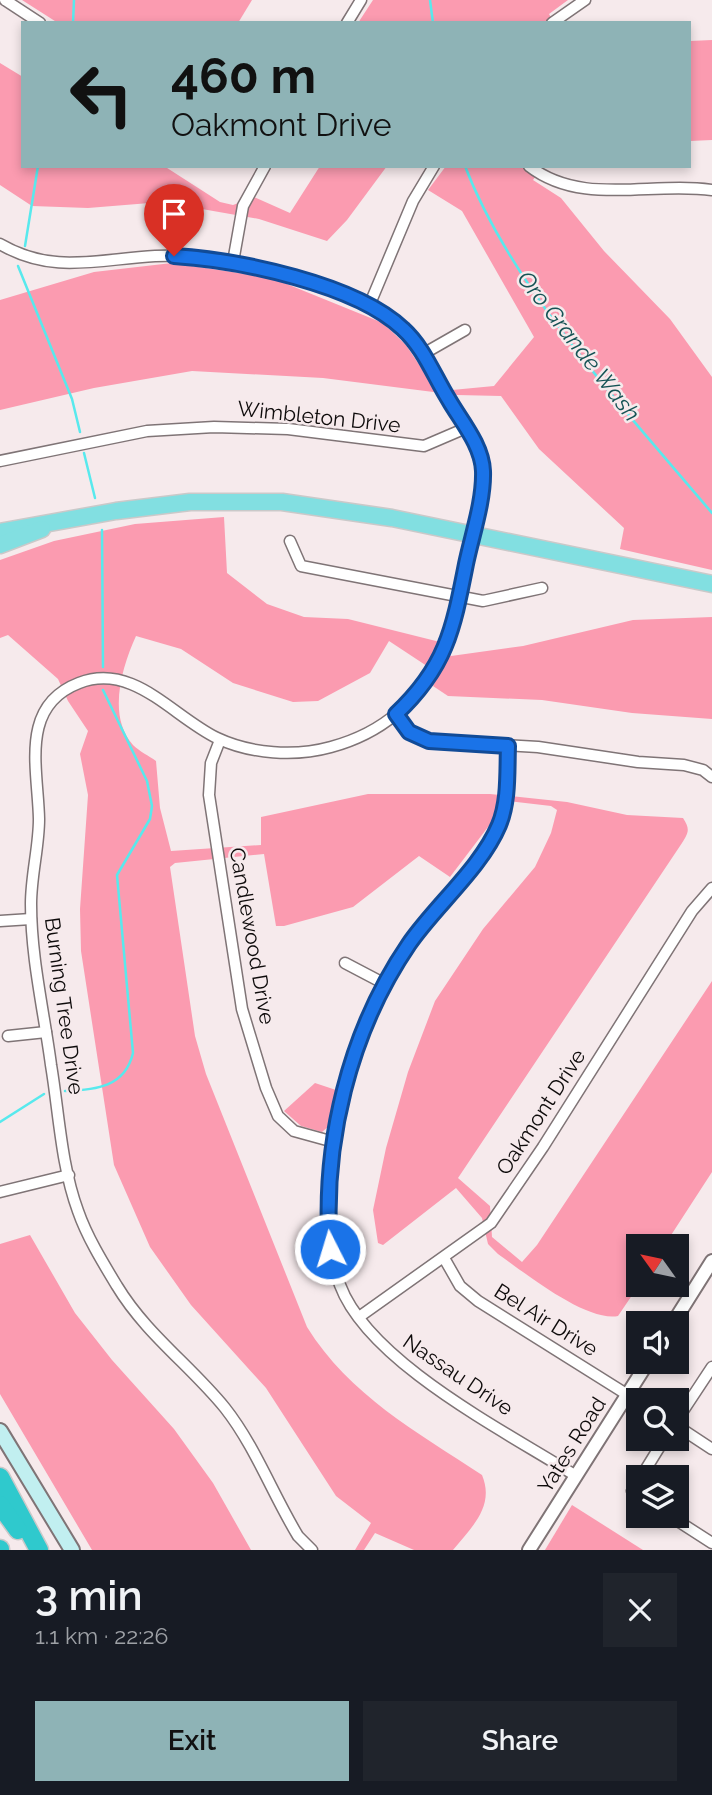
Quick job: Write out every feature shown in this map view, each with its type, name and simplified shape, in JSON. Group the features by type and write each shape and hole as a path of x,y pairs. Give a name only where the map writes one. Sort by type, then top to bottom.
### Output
{"highway":[{"path":"0,1476 39,1550"},
{"path":"0,1505 32,1550"}],"main road":[{"path":"0,545 50,525 116,511 237,501 337,508 712,584"},
{"path":"0,532 21,526 50,525"},
{"path":"0,1431 72,1550"}],"street":[{"path":"5,0 37,21"},
{"path":"348,21 361,0"},
{"path":"555,21 585,0"},
{"path":"233,262 243,206 264,168"},
{"path":"369,306 413,201 433,168"},
{"path":"532,168 547,179 573,188 712,190"},
{"name":"Burning Tree Drive","path":"0,244 36,260 61,265 174,256 233,262 280,272 369,306 402,327 423,354 481,457 483,469 460,597 438,666 415,696 396,714 358,738 320,750 271,751 220,740 137,685 123,680 94,678 77,683 56,697 40,718 35,735 39,823 31,919 69,1175 77,1209 117,1287 149,1329 234,1420 298,1536 312,1550"},
{"path":"423,354 465,330"},
{"name":"Wimbleton Drive","path":"0,461 147,431 214,427 288,429 424,446 466,428"},
{"path":"290,541 301,566 460,597 495,600 542,587"},
{"path":"396,714 409,732 429,741 508,746 684,765 703,770 712,777"},
{"name":"Candlewood Drive","path":"220,740 211,763 209,795 248,1030 278,1116 303,1135 334,1142"},
{"name":"Nassau Drive","path":"508,746 506,798 499,826 481,855 409,944 385,984 362,1032 334,1142 326,1205 330,1249 341,1287 359,1317 382,1345 415,1374 576,1476"},
{"name":"Oakmont Drive","path":"359,1317 491,1223 543,1147 692,911 712,888"},
{"path":"0,921 31,919"},
{"path":"345,962 385,984"},
{"path":"8,1036 47,1032"},
{"path":"0,1192 69,1175"},
{"name":"Bel Air Drive","path":"444,1258 460,1286 478,1301 626,1394"},
{"path":"681,1311 712,1261"},
{"path":"689,1402 712,1367"},
{"name":"Yates Road","path":"529,1550 626,1397"},
{"path":"689,1434 712,1449"},
{"path":"689,1528 712,1543"}],"shaded area":[{"path":"22,0 252,0 239,21 55,21"},
{"path":"373,0 568,0 549,14 553,21 359,21"},
{"path":"712,40 712,140 691,141 691,41"},
{"path":"0,63 21,76 21,168 167,168 220,202 233,205 254,197 290,213 319,168 386,168 347,220 327,241 259,219 162,202 88,208 32,206 0,185"},
{"path":"444,168 542,168 533,180 561,198 604,251 670,319 712,377 712,570 620,549 624,528 539,449 501,396 457,395 323,378 192,371 94,388 0,410 0,300 94,272 172,263 272,278 383,323 406,345 424,372 452,390 494,386 534,337 462,211 428,190"},
{"path":"224,517 227,573 267,604 304,617 348,619 440,642 451,656 523,646 633,620 712,617 712,719 632,713 542,700 448,696 433,686 439,674 389,641 370,673 318,701 293,702 233,683 181,649 136,636 122,676 119,691 121,720 133,745 156,761 160,808 171,851 261,845 261,817 368,794 490,794 567,802 627,815 683,818 687,825 687,833 682,843 458,1178 490,1206 492,1237 522,1262 537,1245 712,981 712,1172 672,1234 626,1234 626,1297 631,1297 618,1316 590,1312 573,1304 539,1284 498,1254 488,1244 482,1218 456,1188 383,1245 378,1243 373,1210 386,1148 408,1072 435,1001 483,929 535,867 551,833 557,810 551,806 499,800 491,823 450,877 419,856 353,907 284,926 276,926 264,854 175,863 170,867 195,1036 206,1074 307,1327 343,1373 364,1392 409,1427 482,1475 486,1497 484,1506 474,1524 453,1550 414,1550 375,1533 364,1550 355,1550 371,1523 336,1496 266,1388 191,1305 150,1247 114,1165 81,951 80,909 88,795 80,754 88,731 68,701 58,679 8,635 0,638 0,560 54,541 135,524"},
{"path":"315,1083 336,1090 329,1126 322,1132 301,1126 284,1111"},
{"path":"30,1235 75,1313 112,1360 174,1429 213,1483 251,1550 92,1550 0,1394 0,1244"},
{"path":"572,1505 643,1550 545,1550"}],"waterway":[{"path":"73,21 74,0"},
{"name":"Oro Grande Wash","path":"430,0 433,21"},
{"path":"25,246 38,168"},
{"name":"Oro Grande Wash","path":"466,168 511,258 541,303 609,391 712,513"},
{"path":"18,266 72,399 80,432"},
{"path":"84,453 95,498"},
{"path":"102,530 103,667"},
{"path":"65,1091 98,1088 116,1080 129,1064 133,1053 117,875 150,819 152,806 147,781 103,690"},
{"path":"0,1122 44,1094"}],"route":[{"path":"174,256 233,262 280,272 369,306 402,327 423,354 474,442 483,469 460,597 449,638 438,666 428,681 396,714 409,732 429,741 508,746 506,798 499,826 481,855 409,944 385,984 362,1032 347,1079 334,1142 326,1205 330,1249"}]}
